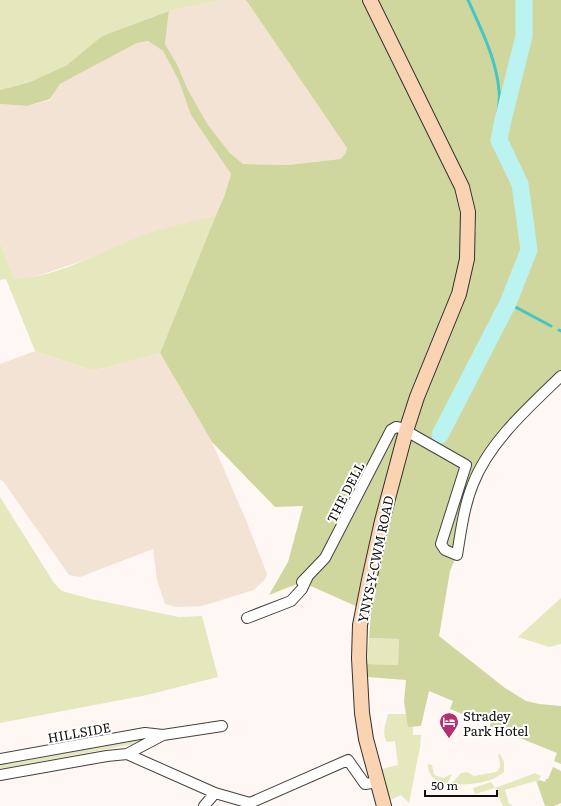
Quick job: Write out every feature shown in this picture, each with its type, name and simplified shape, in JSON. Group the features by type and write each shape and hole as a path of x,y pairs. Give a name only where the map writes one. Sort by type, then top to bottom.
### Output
{"main road":[{"name":"YNYS-Y-CWM ROAD","path":"370,0 462,187 468,212 467,259 459,294 417,397 406,432 382,521 360,625 359,658 362,713 366,739 379,782 384,806"}],"street":[{"path":"406,432 466,465 440,544 445,550 457,555 467,503 473,483 484,461 519,418 561,376"},
{"name":"THE DELL","path":"247,618 291,601 302,589 305,579 325,558 391,430 396,427 401,428 406,432"},
{"name":"HILLSIDE","path":"0,759 145,733 163,735 222,726"},
{"name":"HILLSIDE","path":"0,775 107,756 127,754 163,735"},
{"name":"HILLSIDE","path":"127,754 215,793 250,803 348,760 365,784 379,782"},
{"path":"204,806 215,793"}],"shaded area":[{"path":"221,0 246,0 347,148 345,154 340,159 288,165 243,164 227,150 208,125 188,90 177,64 165,44 169,11"},
{"path":"148,41 163,51 217,153 231,174 224,197 216,215 137,238 82,261 43,274 26,279 14,279 0,242 0,104 27,106 50,100 60,84 137,43"},
{"path":"35,351 92,370 105,368 160,353 212,442 246,520 267,574 265,579 254,590 202,606 176,607 165,604 157,580 153,549 80,577 69,575 3,481 0,480 0,364"}],"green space":[{"path":"0,0 221,0 169,11 102,36 67,65 30,82 0,90"},
{"path":"246,0 370,0 462,187 468,256 476,230 470,191 377,0 561,0 561,376 519,418 479,470 457,555 450,571 439,636 505,688 526,701 561,706 561,764 554,761 557,753 490,726 491,721 481,717 479,721 450,709 453,701 429,691 421,726 408,727 404,702 406,680 367,677 367,664 398,665 399,639 369,638 371,613 302,582 269,595 288,562 303,506 275,507 212,442 160,353 224,197 231,174 191,115 179,81 163,51 148,41 137,43 60,84 50,99 27,106 0,104 0,90 30,82 67,65 102,36 169,11 165,44 177,64 188,90 208,125 229,152 243,164 288,165 340,159 345,154 347,148"},
{"path":"216,215 160,353 105,368 92,370 35,351 6,279 0,280 0,242 14,279 30,278 61,270 146,234"},
{"path":"0,497 54,583 62,591 91,599 179,617 202,616 218,677 147,695 0,723"},
{"path":"561,598 561,644 549,647 518,637"},
{"path":"369,638 399,639 398,665 367,664"},
{"path":"388,714 406,714 413,726 413,735 421,735 409,803 401,795 390,800 382,769 398,765 395,741 387,742 384,735 384,728"},
{"path":"145,735 147,740 134,744 0,769 0,762"},
{"path":"500,754 504,762 504,772 498,776 479,783 451,784 461,773 467,772 474,776 496,772 500,767 498,755"},
{"path":"428,764 432,765 434,775 443,778 452,774 447,784 433,778 429,772"},
{"path":"553,767 561,771 561,803 554,806 545,806 537,783 539,780 545,782 546,779 548,779"},
{"path":"535,773 541,776 537,783 535,781 505,790 509,804 512,806 503,806 495,788"},
{"path":"491,782 495,788 475,794 473,788"}],"waterway":[{"path":"468,0 483,33 495,67 499,90 495,133"},
{"path":"440,435 508,303 529,250 520,184 499,140 524,36 524,0"},
{"path":"508,303 551,326"}],"place":[{"name":"Stradey Park Hotel","path":"449,739"}]}
